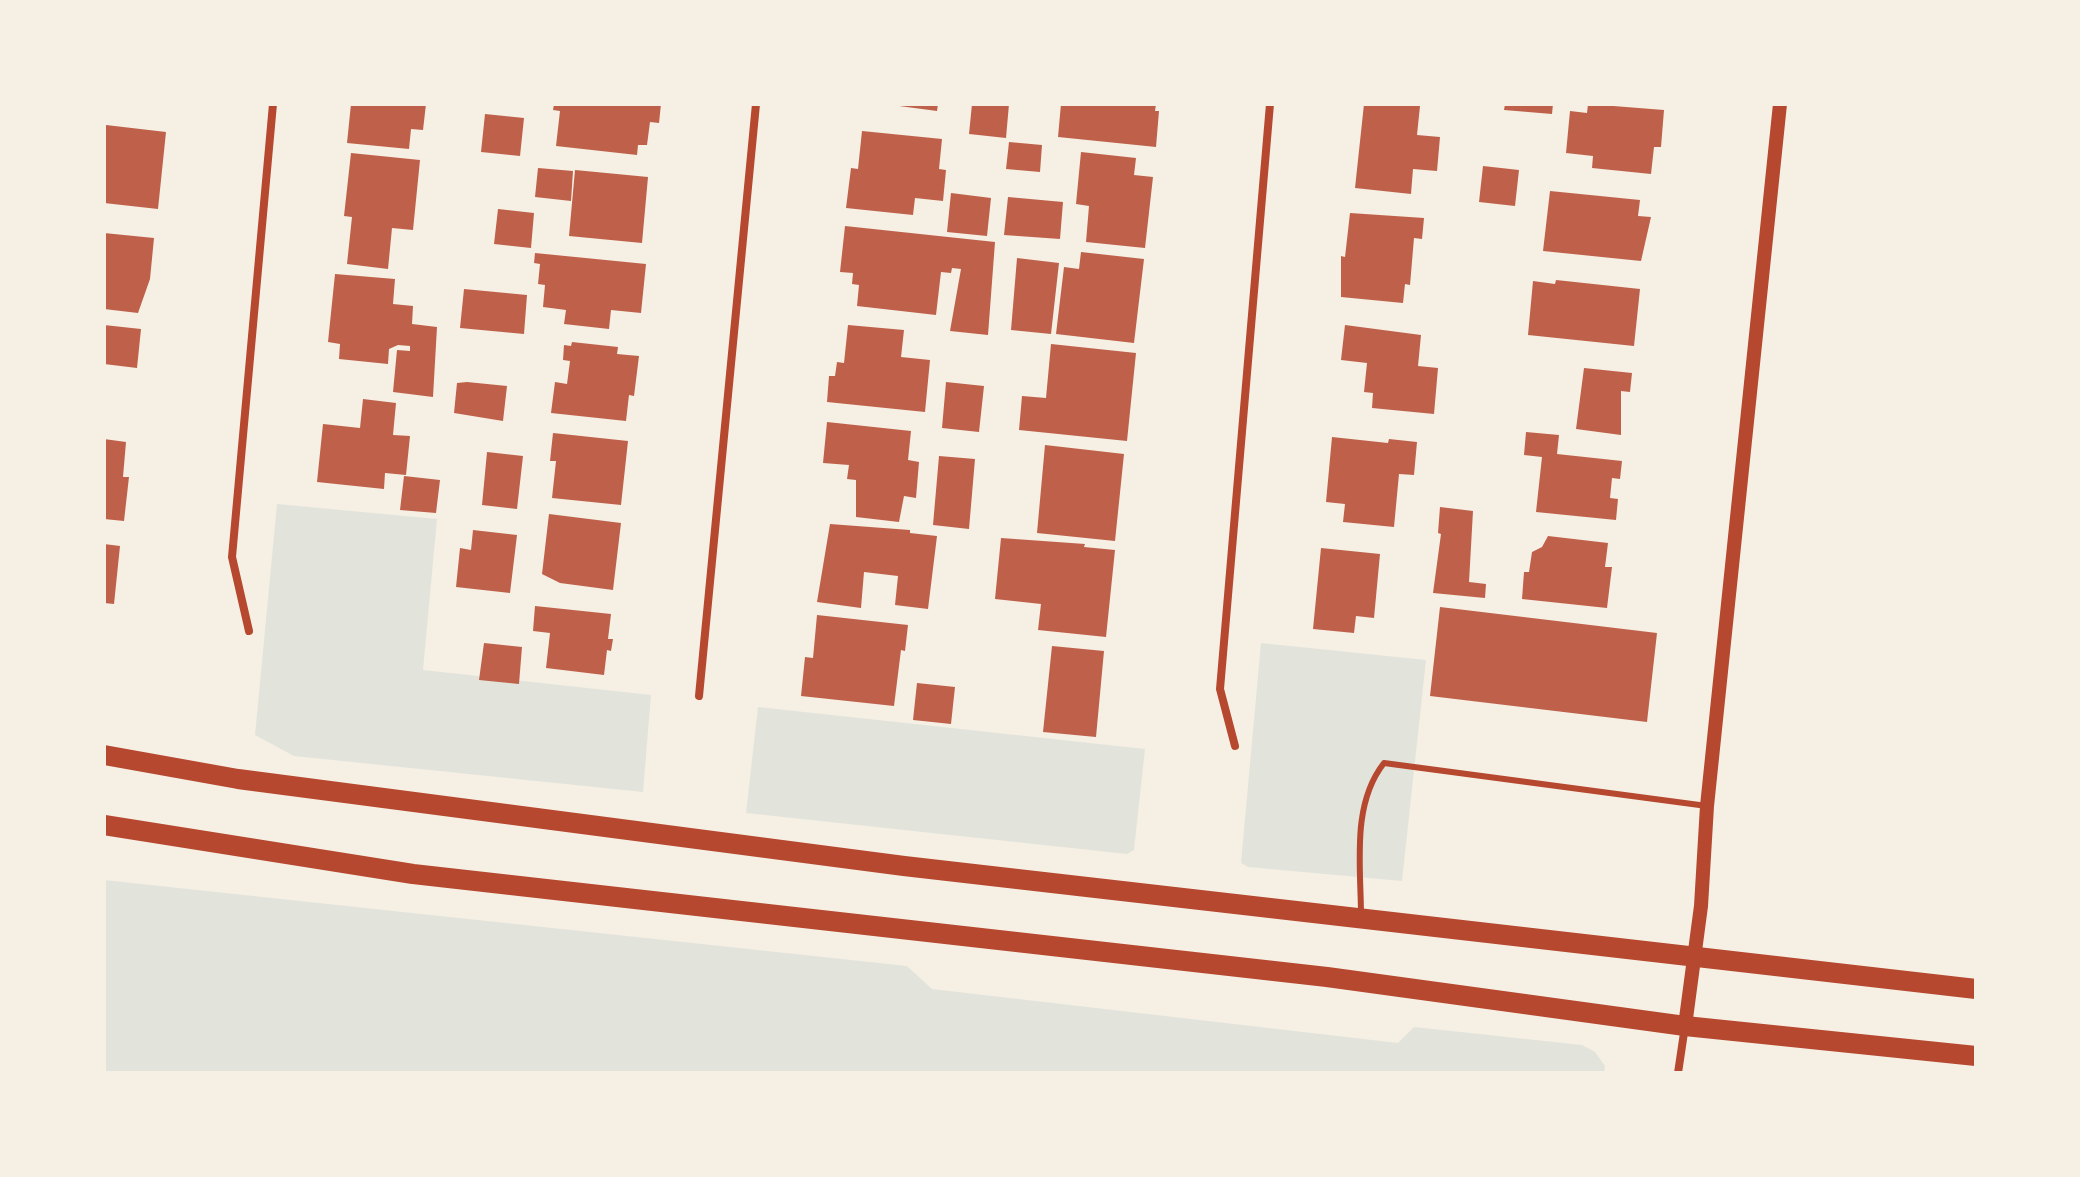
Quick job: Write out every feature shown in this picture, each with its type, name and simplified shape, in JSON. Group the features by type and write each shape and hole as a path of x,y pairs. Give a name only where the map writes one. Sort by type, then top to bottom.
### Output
{"main road":[{"path":"104,755 254,781 904,866 1361,916 1976,989"},
{"path":"104,825 413,874 1327,977 1685,1026 1976,1056"}],"street":[{"path":"249,631 232,557 273,104"},
{"path":"699,696 756,104"},
{"path":"1235,746 1220,689 1270,104"},
{"path":"1678,1073 1694,955 1780,104"}],"lane":[{"path":"1361,916 1361,822 1370,781 1384,763 1707,806"}],"shaded area":[{"path":"277,504 437,519 423,670 651,695 643,792 294,756 255,735"},
{"path":"1261,643 1426,660 1402,881 1248,867 1241,863"},
{"path":"758,707 1145,749 1134,850 1127,854 746,813"},
{"path":"104,880 907,966 932,989 1398,1043 1414,1027 1582,1045 1595,1052 1605,1066 1604,1073 104,1073"}],"building":[{"path":"351,104 426,104 423,130 411,129 409,149 347,143"},
{"path":"554,104 661,104 659,123 650,122 647,145 638,145 637,155 556,146 560,111 553,110"},
{"path":"884,104 938,104 937,111"},
{"path":"972,104 1009,104 1006,138 969,134"},
{"path":"1061,104 1156,104 1155,111 1159,111 1156,147 1058,137"},
{"path":"1364,104 1420,106 1417,135 1440,137 1437,171 1413,169 1411,194 1355,188"},
{"path":"1505,104 1553,104 1552,114 1504,110"},
{"path":"1588,104 1664,110 1661,147 1654,147 1651,174 1592,168 1593,156 1566,153 1570,111 1587,113"},
{"path":"485,114 524,118 520,156 481,152"},
{"path":"106,125 166,132 158,209 104,203"},
{"path":"862,131 942,139 939,169 946,170 943,201 915,198 913,215 846,208 851,168 858,169"},
{"path":"1009,142 1042,145 1040,172 1006,169"},
{"path":"1081,152 1136,158 1134,175 1153,177 1145,248 1086,242 1089,206 1076,204"},
{"path":"351,153 420,160 413,230 392,228 388,269 347,264 352,217 344,216"},
{"path":"1483,166 1519,170 1515,206 1479,202"},
{"path":"538,168 573,171 571,201 535,197"},
{"path":"575,170 648,177 642,243 569,236"},
{"path":"1550,191 1640,200 1638,216 1651,217 1641,261 1543,251"},
{"path":"951,193 991,198 987,236 947,232"},
{"path":"1008,197 1063,202 1060,239 1004,235"},
{"path":"498,209 534,213 531,248 494,244"},
{"path":"1350,213 1424,218 1422,239 1414,238 1410,285 1405,284 1403,303 1341,297 1341,256 1345,257"},
{"path":"845,226 995,242 988,335 950,331 961,269 952,268 951,273 941,272 936,315 857,306 859,285 852,284 853,273 840,272"},
{"path":"104,233 154,238 150,279 138,313 104,309"},
{"path":"1081,252 1144,259 1134,343 1056,334 1064,267 1079,269"},
{"path":"535,253 646,264 641,313 611,310 609,329 564,324 566,310 543,307 545,285 538,284 540,264 534,263"},
{"path":"1017,258 1059,263 1051,334 1011,330"},
{"path":"335,274 395,279 393,304 413,306 412,324 437,327 433,397 393,392 397,350 410,351 410,346 398,345 389,349 388,364 339,359 340,344 328,342"},
{"path":"1556,280 1640,289 1634,346 1528,335 1533,281 1555,284"},
{"path":"464,289 527,295 524,334 460,328"},
{"path":"104,325 141,329 137,368 104,364"},
{"path":"848,325 904,330 901,357 930,360 925,412 827,402 829,376 835,376 837,362 844,363"},
{"path":"1345,325 1421,335 1418,366 1438,368 1434,414 1372,408 1373,393 1364,392 1367,363 1341,360"},
{"path":"572,342 618,347 617,354 639,356 634,396 629,395 626,421 551,413 555,382 567,384 570,361 563,360 564,345 571,346"},
{"path":"1051,344 1136,353 1127,441 1019,430 1022,396 1046,398"},
{"path":"1584,368 1632,373 1630,392 1621,391 1621,435 1576,429"},
{"path":"946,382 984,386 979,432 942,428"},
{"path":"457,383 507,386 503,421 454,413"},
{"path":"363,399 396,403 393,435 410,436 406,475 385,473 384,489 317,482 323,424 360,428"},
{"path":"827,422 911,431 908,460 919,462 916,498 904,496 899,522 856,517 856,480 847,479 849,465 823,463"},
{"path":"1526,432 1559,435 1557,454 1622,461 1620,479 1612,478 1610,498 1618,499 1616,520 1536,512 1542,457 1524,455"},
{"path":"553,433 628,441 621,505 552,498 556,461 550,461"},
{"path":"1332,437 1388,443 1389,439 1417,442 1414,475 1399,474 1394,527 1343,522 1345,504 1326,502"},
{"path":"104,439 126,442 123,477 129,477 124,521 104,519"},
{"path":"1045,445 1124,454 1115,541 1037,533"},
{"path":"487,452 523,456 517,509 482,505"},
{"path":"939,456 975,459 969,529 933,525"},
{"path":"404,476 440,480 436,513 400,510"},
{"path":"1440,507 1473,511 1469,582 1486,584 1485,598 1433,593 1441,534 1438,533"},
{"path":"549,514 621,523 613,590 560,583 542,574"},
{"path":"830,524 910,530 910,533 937,536 928,609 895,605 898,576 864,572 861,608 817,602"},
{"path":"473,530 517,535 510,593 456,587 460,548 471,550"},
{"path":"1548,536 1608,543 1605,567 1612,567 1607,608 1522,599 1524,572 1529,572 1532,552 1542,547"},
{"path":"1001,538 1085,544 1084,547 1115,550 1106,637 1038,630 1041,604 995,599"},
{"path":"104,544 120,546 114,604 104,603"},
{"path":"1321,548 1380,554 1374,618 1356,616 1354,633 1313,629"},
{"path":"535,606 611,614 608,639 613,639 611,651 607,650 604,675 546,668 550,633 533,631"},
{"path":"1440,607 1657,633 1647,722 1430,696"},
{"path":"817,615 908,625 905,651 901,650 894,706 801,696 805,657 813,658"},
{"path":"484,643 522,647 519,684 479,680"},
{"path":"1052,646 1104,651 1096,737 1043,732"},
{"path":"917,683 955,687 951,724 913,720"}]}
